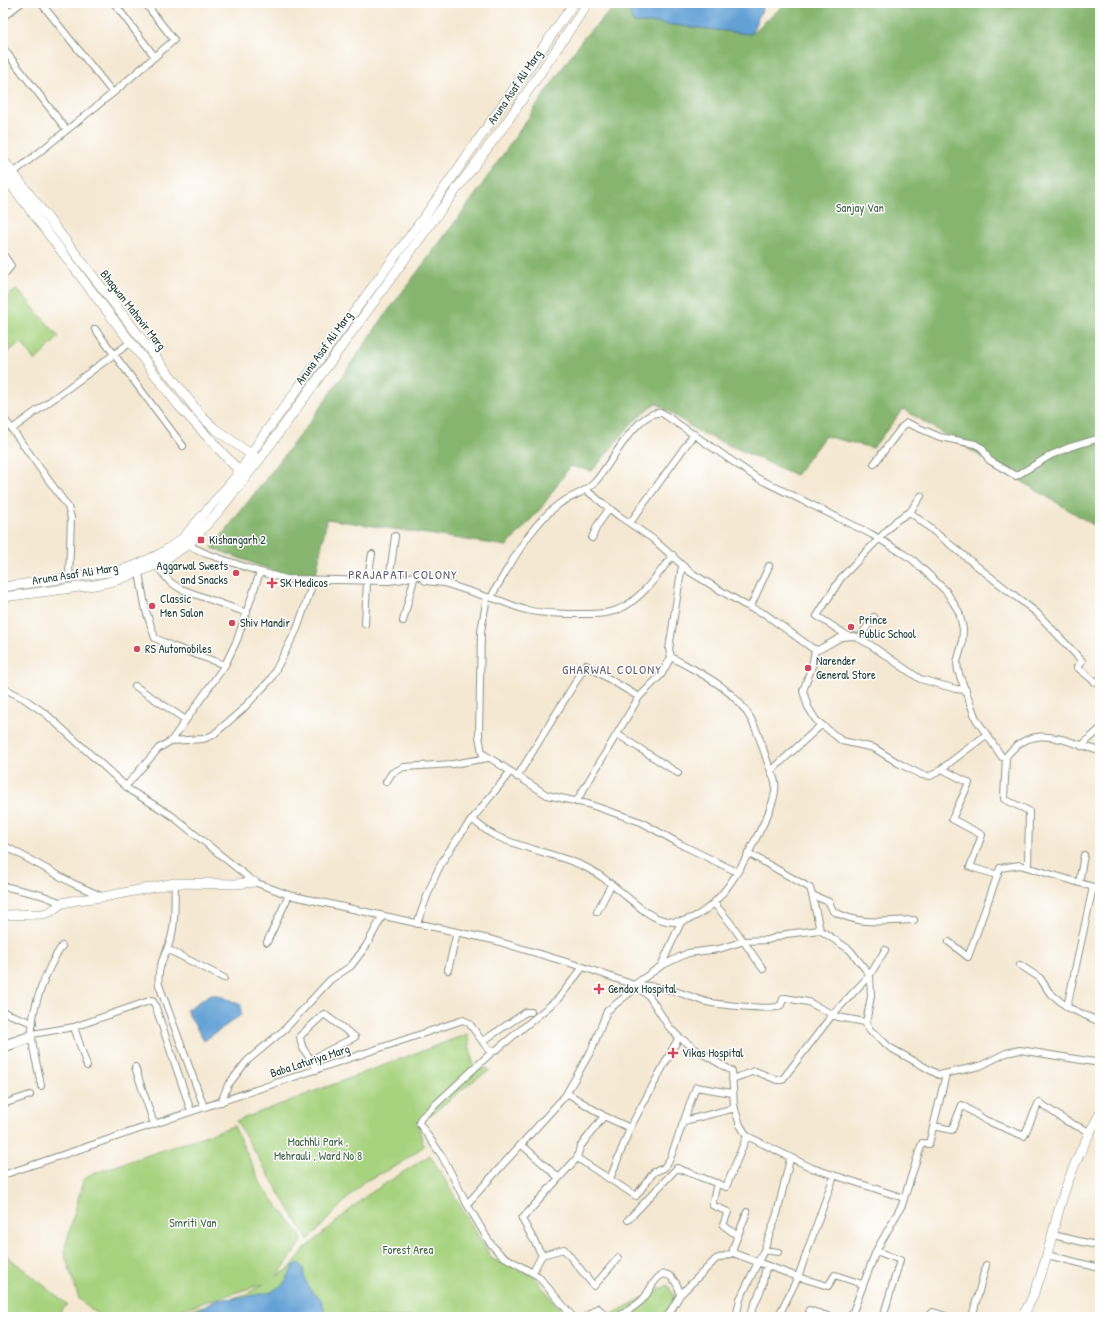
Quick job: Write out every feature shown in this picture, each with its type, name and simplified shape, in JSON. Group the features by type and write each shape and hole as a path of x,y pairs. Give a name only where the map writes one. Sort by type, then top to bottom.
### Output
{"main road":[{"name":"Aruna Asaf Ali Marg","path":"3,597 95,585 139,573 156,565 186,541 243,475 574,3"},
{"name":"Aruna Asaf Ali Marg","path":"255,457 504,126 588,3"},
{"name":"Bhagwan Mahavir Marg","path":"3,160 8,175 112,309 202,417 214,428 255,457"},
{"name":"Bhagwan Mahavir Marg","path":"112,309 131,342 178,406 243,475"},
{"name":"Aruna Asaf Ali Marg","path":"3,587 103,574 134,566 186,541"},
{"path":"3,915 38,915 50,912 62,903 103,897 175,883 236,884 254,882"},
{"path":"1022,1317 1037,1289 1067,1183 1090,1132 1100,1114"}],"street":[{"path":"3,17 21,3"},
{"path":"41,3 112,93"},
{"path":"114,3 155,57"},
{"path":"8,175 112,93 175,39 145,3"},
{"path":"3,48 66,129"},
{"path":"3,254 11,266 3,276"},
{"path":"95,330 184,446"},
{"path":"12,429 131,342"},
{"path":"737,872 682,845 641,822 588,804 547,795 482,753 479,736 481,632 489,597 536,527 562,502 586,490 596,481 630,434 641,422 652,415 662,413 757,478 880,539 913,560 946,591 959,612 963,629 962,645 956,667 966,690 972,712 1002,757 1006,757"},
{"path":"3,417 65,500 70,511 69,578"},
{"path":"874,464 902,426 907,423 940,437 975,444 984,450 989,460 1016,476 1051,455 1070,447 1100,438"},
{"path":"630,523 694,434"},
{"path":"586,490 609,509 653,539 673,555 690,572 750,608 765,614 815,650"},
{"path":"848,636 817,616 842,578 897,520 910,512 921,496"},
{"path":"592,538 597,526 609,509"},
{"path":"910,512 982,571 1037,613 1082,661 1077,667 1095,682 1100,679"},
{"path":"389,581 396,536"},
{"path":"186,541 207,554 260,572 291,580 367,582 389,581 398,580 415,574 420,575 426,581 444,583 528,611 577,614 611,612 623,607 640,594 673,555"},
{"path":"364,624 367,582 372,554"},
{"path":"156,565 170,582 181,589 247,613"},
{"path":"576,802 639,697 661,675 671,657 669,649 682,565"},
{"path":"750,608 769,566"},
{"path":"126,786 159,748 170,741 225,665 247,613 260,572"},
{"path":"139,573 146,611 155,638 172,646 225,665"},
{"path":"403,621 415,574"},
{"path":"170,741 203,739 213,735 264,687 278,668 288,647 304,610 314,580"},
{"path":"859,638 874,617"},
{"path":"815,650 848,636 854,636 920,679 956,689 966,690"},
{"path":"815,650 812,666 803,690 811,713 821,725 842,741 874,748 900,764 922,775 930,776 986,735"},
{"path":"472,819 493,835 584,866 656,918 681,922 702,913 714,903 737,872 748,853 769,809 774,795 775,782 755,726 745,710 720,685 671,657"},
{"path":"517,776 586,665 639,697"},
{"path":"135,686 186,720"},
{"path":"3,688 23,698 46,714 126,786 136,794 171,815 254,882 289,895 382,917 493,940 583,967 636,986 649,996 669,1027 679,1037 698,1051 729,1067 732,1071 732,1093 735,1108 740,1125 747,1136 790,1159 834,1176 904,1198"},
{"path":"771,771 821,725"},
{"path":"1081,746 1100,729"},
{"path":"617,734 678,773"},
{"path":"1028,868 1029,812 1004,799 1006,757 1017,744 1034,736 1048,736 1100,751"},
{"path":"386,782 392,773 404,767 453,764 488,758"},
{"path":"942,768 969,783 952,819 982,836 970,867 998,875"},
{"path":"417,924 437,873 446,856 472,819 510,772"},
{"path":"3,845 67,881 103,897"},
{"path":"748,853 810,888 820,930"},
{"path":"1079,883 1084,855"},
{"path":"949,942 968,957 1000,868 1020,865 1100,889"},
{"path":"175,883 172,935 160,964 158,977 159,985 204,1107"},
{"path":"597,912 612,885"},
{"path":"3,886 41,895 62,903"},
{"path":"1068,1007 1093,887"},
{"path":"267,942 289,895"},
{"path":"812,895 829,902 832,911 851,920 914,920"},
{"path":"714,903 763,969"},
{"path":"221,1102 228,1085 247,1061 284,1029 330,980 351,966 366,946 382,917"},
{"path":"661,966 681,922"},
{"path":"467,1204 522,1145 567,1093 592,1049 607,1011 661,966 688,953 744,942 761,941 786,934 820,930 850,950 870,975 871,996 866,1023 870,1032 881,1039 889,1047 934,1074 946,1074 980,1066 1006,1053 1020,1050 1100,1063"},
{"path":"448,970 458,932"},
{"path":"41,1086 32,1037 33,1023 48,971 62,946"},
{"path":"167,949 224,978"},
{"path":"732,1080 755,1071 777,1080 782,1080 833,1014 870,975 885,950"},
{"path":"1020,965 1040,978 1049,992 1068,1007 1100,1022"},
{"path":"573,1317 533,1272 508,1260 494,1249 467,1204 442,1156 419,1123 421,1118 492,1052 499,1049 558,999 583,967"},
{"path":"636,986 657,986 703,1001 761,1008 780,1006 785,998 808,1002 833,1014 866,1023"},
{"path":"3,1044 74,1027 152,1000 191,1111"},
{"path":"3,1012 33,1023"},
{"path":"483,1041 526,1012 531,1012"},
{"path":"312,1059 355,1037 324,1014 300,1036 301,1048 312,1059 317,1070"},
{"name":"Baba Laturiya Marg","path":"3,1175 464,1020 467,1020 488,1049 492,1052"},
{"path":"74,1027 87,1066"},
{"path":"3,1049 32,1037"},
{"path":"610,1179 630,1128 679,1037"},
{"path":"135,1067 154,1124"},
{"path":"851,1317 862,1284 876,1251 902,1205 922,1143 929,1144 946,1074"},
{"path":"577,1158 636,1196 654,1172 664,1168 670,1159 696,1087 732,1093"},
{"path":"567,1093 604,1116 630,1128"},
{"path":"3,1104 30,1095"},
{"path":"934,1126 952,1130 962,1105 985,1120 1024,1136 1038,1104 1040,1103 1066,1121 1090,1132"},
{"path":"684,1121 735,1108"},
{"path":"542,1255 522,1219 577,1158 580,1147 604,1116"},
{"path":"628,1220 677,1168 726,1187 747,1136"},
{"path":"522,1145 559,1178"},
{"path":"736,1317 740,1299 764,1250 777,1214 790,1159"},
{"path":"778,1317 798,1277 834,1176"},
{"path":"717,1184 712,1205 728,1212 723,1225 738,1236"},
{"path":"733,1253 733,1248 747,1212"},
{"path":"1053,1235 1100,1246"},
{"path":"533,1272 542,1255 564,1249 594,1286 618,1258"},
{"path":"764,1250 778,1252"},
{"path":"876,1251 900,1260 883,1317"},
{"path":"667,1317 680,1295 716,1259 733,1253 766,1266 828,1286 835,1275 862,1284"},
{"path":"1047,1255 1100,1268"},
{"path":"972,1317 986,1265"},
{"path":"749,1317 762,1287 766,1266"},
{"path":"618,1317 642,1300 656,1279 661,1275 671,1276 678,1285 680,1295"},
{"path":"585,1317 598,1308 607,1317"},
{"path":"808,1310 831,1317"},
{"path":"928,1317 933,1312 949,1317"}],"green space":[{"name":"Sanjay Van","path":"619,3 627,3 633,23 656,23 751,34 786,3 1100,3 1100,529 903,409 873,448 825,436 796,475 699,432 656,403 634,421 592,471 570,466 542,507 507,546 327,519 316,574 285,575 212,548 310,422 385,315 473,198 584,37"},
{"path":"17,289 59,337 35,361 21,342 5,354 3,352 3,300"},
{"name":"Machhli Park , Mehrauli , Ward No 8","path":"467,1034 474,1068 479,1070 487,1068 489,1071 470,1083 418,1125 424,1146 398,1165 363,1182 308,1240 236,1121"},
{"path":"234,1126 262,1186 300,1234 302,1242 277,1276 289,1269 306,1248 366,1196 430,1155 492,1259 533,1275 566,1317 163,1317 247,1294 263,1284 157,1317 101,1317 79,1299 64,1252 83,1181 89,1175"},
{"path":"3,1253 67,1304 57,1317 3,1317"},
{"path":"668,1285 677,1303 671,1317 606,1317"}],"water":[{"path":"627,3 765,3 751,34 656,23 633,23"},
{"path":"211,994 221,996 241,1005 241,1015 204,1041 186,1010"},
{"path":"299,1263 303,1268 305,1279 311,1291 321,1299 325,1310 317,1317 171,1317 192,1313 218,1299 238,1298 271,1292 284,1284 294,1265"}],"place":[{"name":"Kishangarh 2","path":"201,540"},
{"name":"Aggarwal Sweets and Snacks","path":"236,573"},
{"name":"SK Medicos","path":"272,583"},
{"name":"Classic Men Salon","path":"152,606"},
{"name":"Shiv Mandir","path":"232,623"},
{"name":"Prince Public School","path":"851,627"},
{"name":"RS Automobiles","path":"137,649"},
{"name":"Narender General Store","path":"808,668"},
{"name":"Gendox Hospital","path":"599,989"},
{"name":"Vikas Hospital","path":"673,1053"}],"district":[{"name":"PRAJAPATI COLONY","path":"403,574"},
{"name":"GHARWAL COLONY","path":"612,669"}],"park label":[{"name":"Smriti Van","path":"193,1223"},
{"name":"Forest Area","path":"408,1250"}]}
